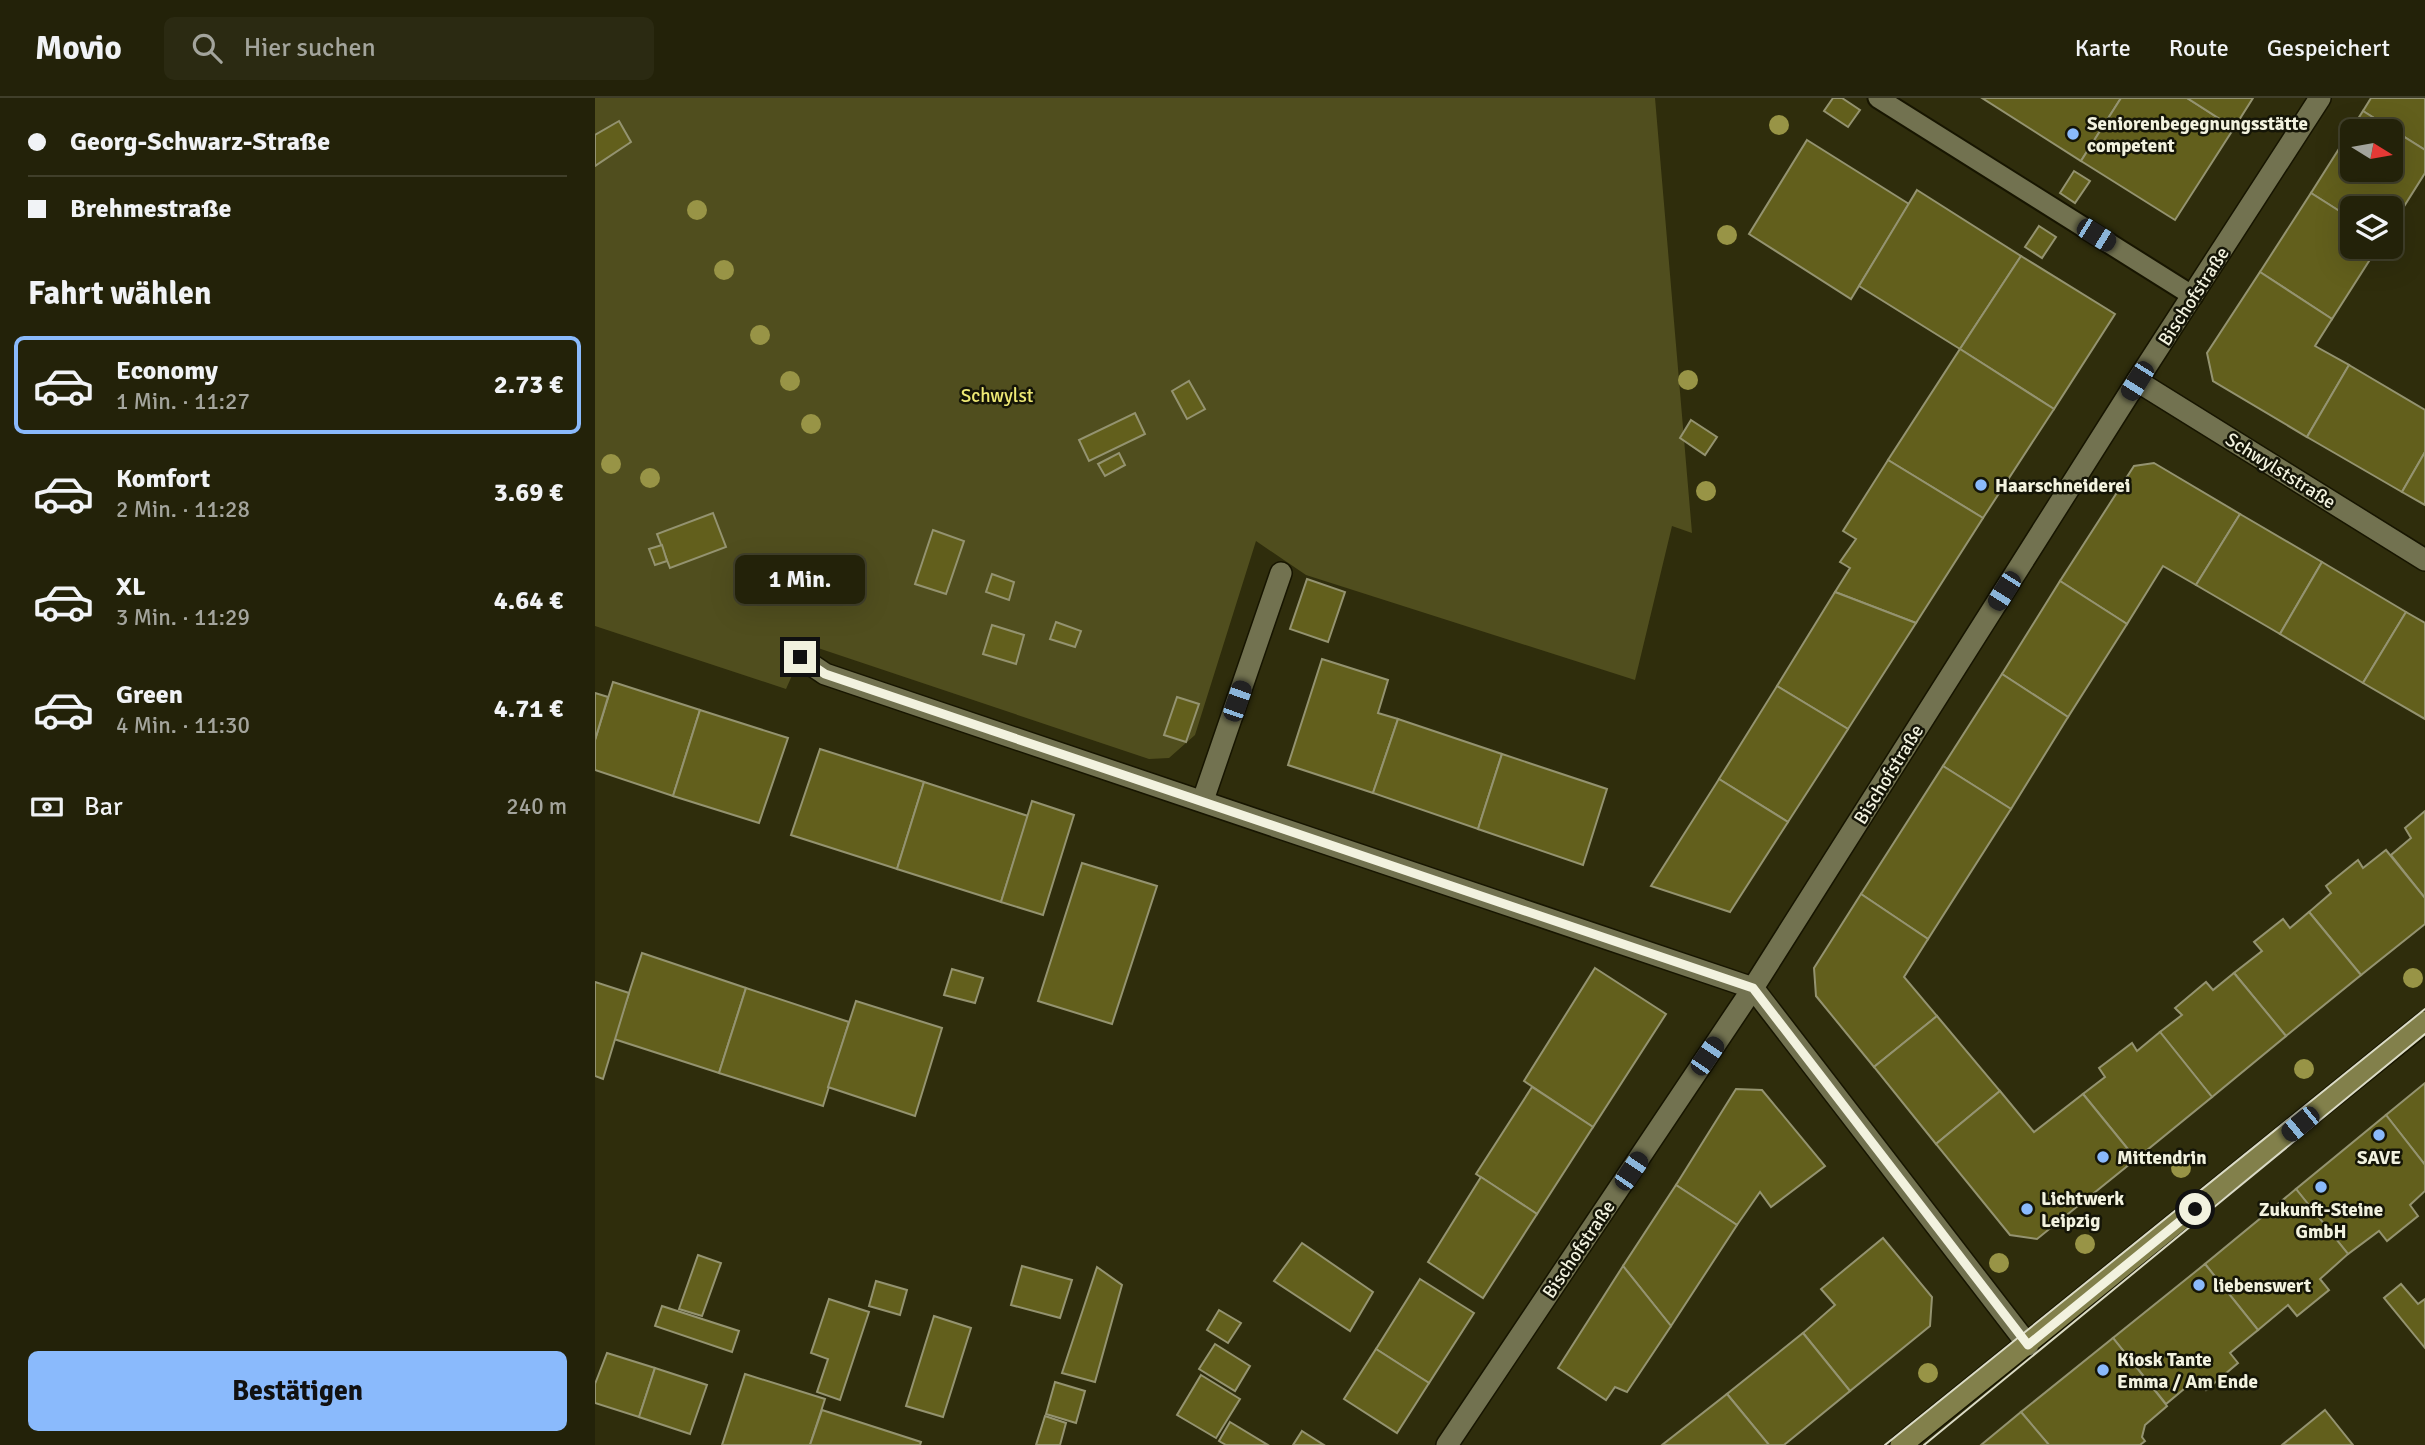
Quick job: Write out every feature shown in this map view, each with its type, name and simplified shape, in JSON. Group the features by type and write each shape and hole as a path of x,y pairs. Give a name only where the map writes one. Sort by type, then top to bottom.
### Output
{"street":[{"name":"Bischofstraße","path":"1447,1445 1753,988 2137,381 2321,98"},
{"name":"Schwylststraße","path":"2137,381 2425,560"},
{"path":"1203,800 1281,573"},
{"path":"800,657 825,674 1753,988 2028,1345"},
{"path":"1901,1445 2425,1022"}],"lane":[{"path":"1878,98 2193,296"}],"green space":[{"name":"Schwylst","path":"595,98 1655,98 1692,533 1672,526 1635,680 1306,575 1256,541 1195,735 1169,758 1149,759 806,644 786,689 595,626"}],"building":[{"path":"1833,98 1842,98 1860,110 1848,127 1824,111"},
{"path":"1982,98 2121,98 2081,161"},
{"path":"2121,98 2187,98 2234,128 2175,220 2081,161"},
{"path":"2187,98 2253,98 2234,128"},
{"path":"2371,98 2425,98 2425,150 2403,136 2403,119 2376,119 2363,111"},
{"path":"2363,111 2376,119 2358,119"},
{"path":"619,121 631,142 595,166 595,135"},
{"path":"2403,136 2425,150 2425,173 2403,208 2403,196 2340,196 2340,211 2311,193 2340,147 2340,182 2403,182"},
{"path":"1807,140 1909,204 1851,299 1749,234"},
{"path":"2074,171 2090,181 2075,203 2060,193"},
{"path":"1917,190 2021,256 1960,349 1859,286"},
{"path":"2311,193 2340,211 2340,259 2370,259 2332,319 2260,272"},
{"path":"2039,226 2056,237 2042,258 2025,247"},
{"path":"2021,256 2115,314 2054,409 1960,349"},
{"path":"2260,272 2332,319 2315,346 2349,365 2307,437 2213,381 2207,353"},
{"path":"1960,349 2054,409 1983,518 1888,460"},
{"path":"2349,365 2425,410 2425,452 2402,492 2307,437"},
{"path":"1189,381 1205,409 1187,419 1172,391"},
{"path":"1135,413 1145,434 1089,461 1079,440"},
{"path":"1691,420 1717,437 1705,455 1680,438"},
{"path":"2425,452 2425,505 2402,492"},
{"path":"1119,453 1125,465 1105,476 1098,464"},
{"path":"1888,460 1983,518 1916,623 1835,592 1850,568 1840,562 1856,539 1843,531"},
{"path":"2154,463 2240,514 2196,585 2163,566 2127,624 2060,581 2134,466"},
{"path":"713,513 726,547 670,568 657,534"},
{"path":"2240,514 2322,562 2280,634 2196,585"},
{"path":"933,530 964,541 946,594 915,584"},
{"path":"662,545 667,561 655,565 649,549"},
{"path":"2322,562 2406,612 2363,683 2280,634"},
{"path":"992,574 1014,582 1009,600 986,592"},
{"path":"1307,579 1345,592 1328,642 1290,629"},
{"path":"2060,581 2127,624 2068,717 2002,674"},
{"path":"1835,592 1916,623 1848,729 1777,686"},
{"path":"2406,612 2425,623 2425,719 2363,683"},
{"path":"1056,622 1081,631 1075,647 1050,639"},
{"path":"992,625 1024,635 1016,664 983,654"},
{"path":"1322,659 1388,680 1378,713 1398,719 1373,793 1288,765"},
{"path":"2002,674 2068,717 2011,809 1943,766"},
{"path":"613,682 700,710 673,796 595,770 595,740"},
{"path":"1777,686 1848,729 1788,822 1719,779"},
{"path":"595,693 608,697 595,740"},
{"path":"1177,697 1199,704 1186,742 1164,735"},
{"path":"700,710 788,738 759,823 673,796"},
{"path":"1398,719 1502,754 1478,829 1373,793"},
{"path":"820,749 924,782 897,869 791,835"},
{"path":"1502,754 1607,789 1583,865 1478,829"},
{"path":"1943,766 2011,809 1928,939 1861,894"},
{"path":"1719,779 1788,822 1730,912 1651,886"},
{"path":"924,782 1028,816 1001,902 897,869"},
{"path":"1032,801 1074,815 1043,915 1001,902"},
{"path":"2425,811 2425,898 2391,855 2411,838 2405,828"},
{"path":"2386,850 2425,898 2425,924 2361,975 2309,912 2331,893 2326,886 2358,860 2363,868"},
{"path":"1082,863 1157,886 1112,1024 1038,1001"},
{"path":"1861,894 1928,939 1904,977 1937,1016 1874,1067 1816,996 1814,968"},
{"path":"2309,912 2361,975 2286,1036 2234,973 2262,951 2254,942 2283,919 2290,928"},
{"path":"642,953 746,988 719,1073 614,1039"},
{"path":"1595,968 1666,1014 1593,1127 1524,1081"},
{"path":"952,969 983,978 975,1003 944,995"},
{"path":"2234,973 2286,1036 2212,1097 2160,1032 2182,1015 2175,1008 2206,982 2213,990"},
{"path":"595,982 629,993 603,1079 595,1076"},
{"path":"746,988 849,1022 823,1106 719,1073"},
{"path":"856,1001 942,1028 915,1116 828,1087"},
{"path":"1937,1016 2000,1091 1936,1144 1874,1067"},
{"path":"2160,1032 2212,1097 2136,1159 2083,1094 2105,1077 2099,1068 2132,1043 2137,1051"},
{"path":"2425,1083 2425,1165 2386,1115"},
{"path":"1532,1087 1593,1127 1537,1214 1476,1174"},
{"path":"1736,1089 1762,1090 1825,1166 1771,1207 1760,1192 1737,1225 1676,1185"},
{"path":"2000,1091 2034,1132 2083,1094 2136,1159 2037,1239 2010,1235 1936,1144"},
{"path":"2386,1115 2425,1165 2425,1191 2410,1205 2418,1216 2387,1241 2379,1231 2348,1254 2296,1189"},
{"path":"1481,1177 1537,1214 1483,1298 1428,1262"},
{"path":"1676,1185 1737,1225 1671,1326 1623,1266"},
{"path":"2296,1189 2348,1254 2320,1279 2329,1290 2297,1316 2288,1305 2258,1330 2205,1264"},
{"path":"1883,1238 1932,1297 1930,1326 1850,1391 1803,1333 1835,1305 1821,1289"},
{"path":"1302,1243 1373,1292 1350,1331 1274,1281"},
{"path":"698,1255 721,1263 702,1316 679,1309"},
{"path":"2205,1264 2258,1330 2230,1353 2238,1363 2206,1390 2196,1379 2166,1404 2113,1338"},
{"path":"1022,1266 1072,1280 1060,1318 1011,1305"},
{"path":"1623,1266 1671,1326 1627,1392 1615,1387 1606,1400 1558,1368"},
{"path":"1097,1267 1122,1285 1095,1382 1062,1373"},
{"path":"1420,1279 1474,1313 1429,1383 1376,1349"},
{"path":"876,1281 907,1290 900,1315 869,1306"},
{"path":"2401,1284 2418,1304 2425,1299 2425,1348 2384,1298"},
{"path":"829,1299 869,1312 840,1400 817,1392 828,1359 811,1353"},
{"path":"662,1306 739,1331 732,1352 655,1326"},
{"path":"1219,1310 1241,1323 1228,1343 1207,1330"},
{"path":"934,1316 971,1328 943,1417 906,1406"},
{"path":"1803,1333 1850,1391 1784,1445 1769,1445 1727,1394"},
{"path":"2113,1338 2167,1406 2145,1425 2142,1437 2145,1441 2140,1445 2049,1445 2021,1412"},
{"path":"1215,1344 1250,1366 1235,1391 1199,1369"},
{"path":"1376,1349 1429,1383 1397,1433 1344,1399"},
{"path":"607,1353 655,1368 639,1417 595,1403 595,1384"},
{"path":"655,1368 707,1385 690,1434 639,1417"},
{"path":"745,1374 825,1399 810,1445 722,1445"},
{"path":"1201,1375 1240,1399 1216,1438 1177,1415"},
{"path":"1055,1382 1085,1391 1076,1423 1046,1414"},
{"path":"1727,1394 1769,1445 1662,1445"},
{"path":"822,1410 921,1442 920,1445 810,1445"},
{"path":"2325,1410 2353,1445 2282,1445"},
{"path":"2021,1412 2049,1445 1981,1445"},
{"path":"1045,1416 1066,1423 1060,1445 1036,1445"},
{"path":"1230,1422 1268,1445 1226,1445 1219,1441"},
{"path":"1302,1431 1324,1445 1293,1445"}],"tram line":[{"path":"1885,1445 2425,1009"},
{"path":"1924,1445 2425,1034"}],"place":[{"name":"Seniorenbegegnungsstätte competent","path":"2073,134"},
{"name":"Haarschneiderei","path":"1981,485"},
{"name":"SAVE","path":"2379,1135"},
{"name":"Mittendrin","path":"2103,1157"},
{"name":"Zukunft-Steine GmbH","path":"2321,1187"},
{"name":"Lichtwerk Leipzig","path":"2027,1209"},
{"name":"liebenswert","path":"2199,1285"},
{"name":"Kiosk Tante Emma / Am Ende","path":"2103,1370"}],"route":[{"path":"800,657 825,674 1067,753 1753,988 2028,1345 2195,1209"}]}
